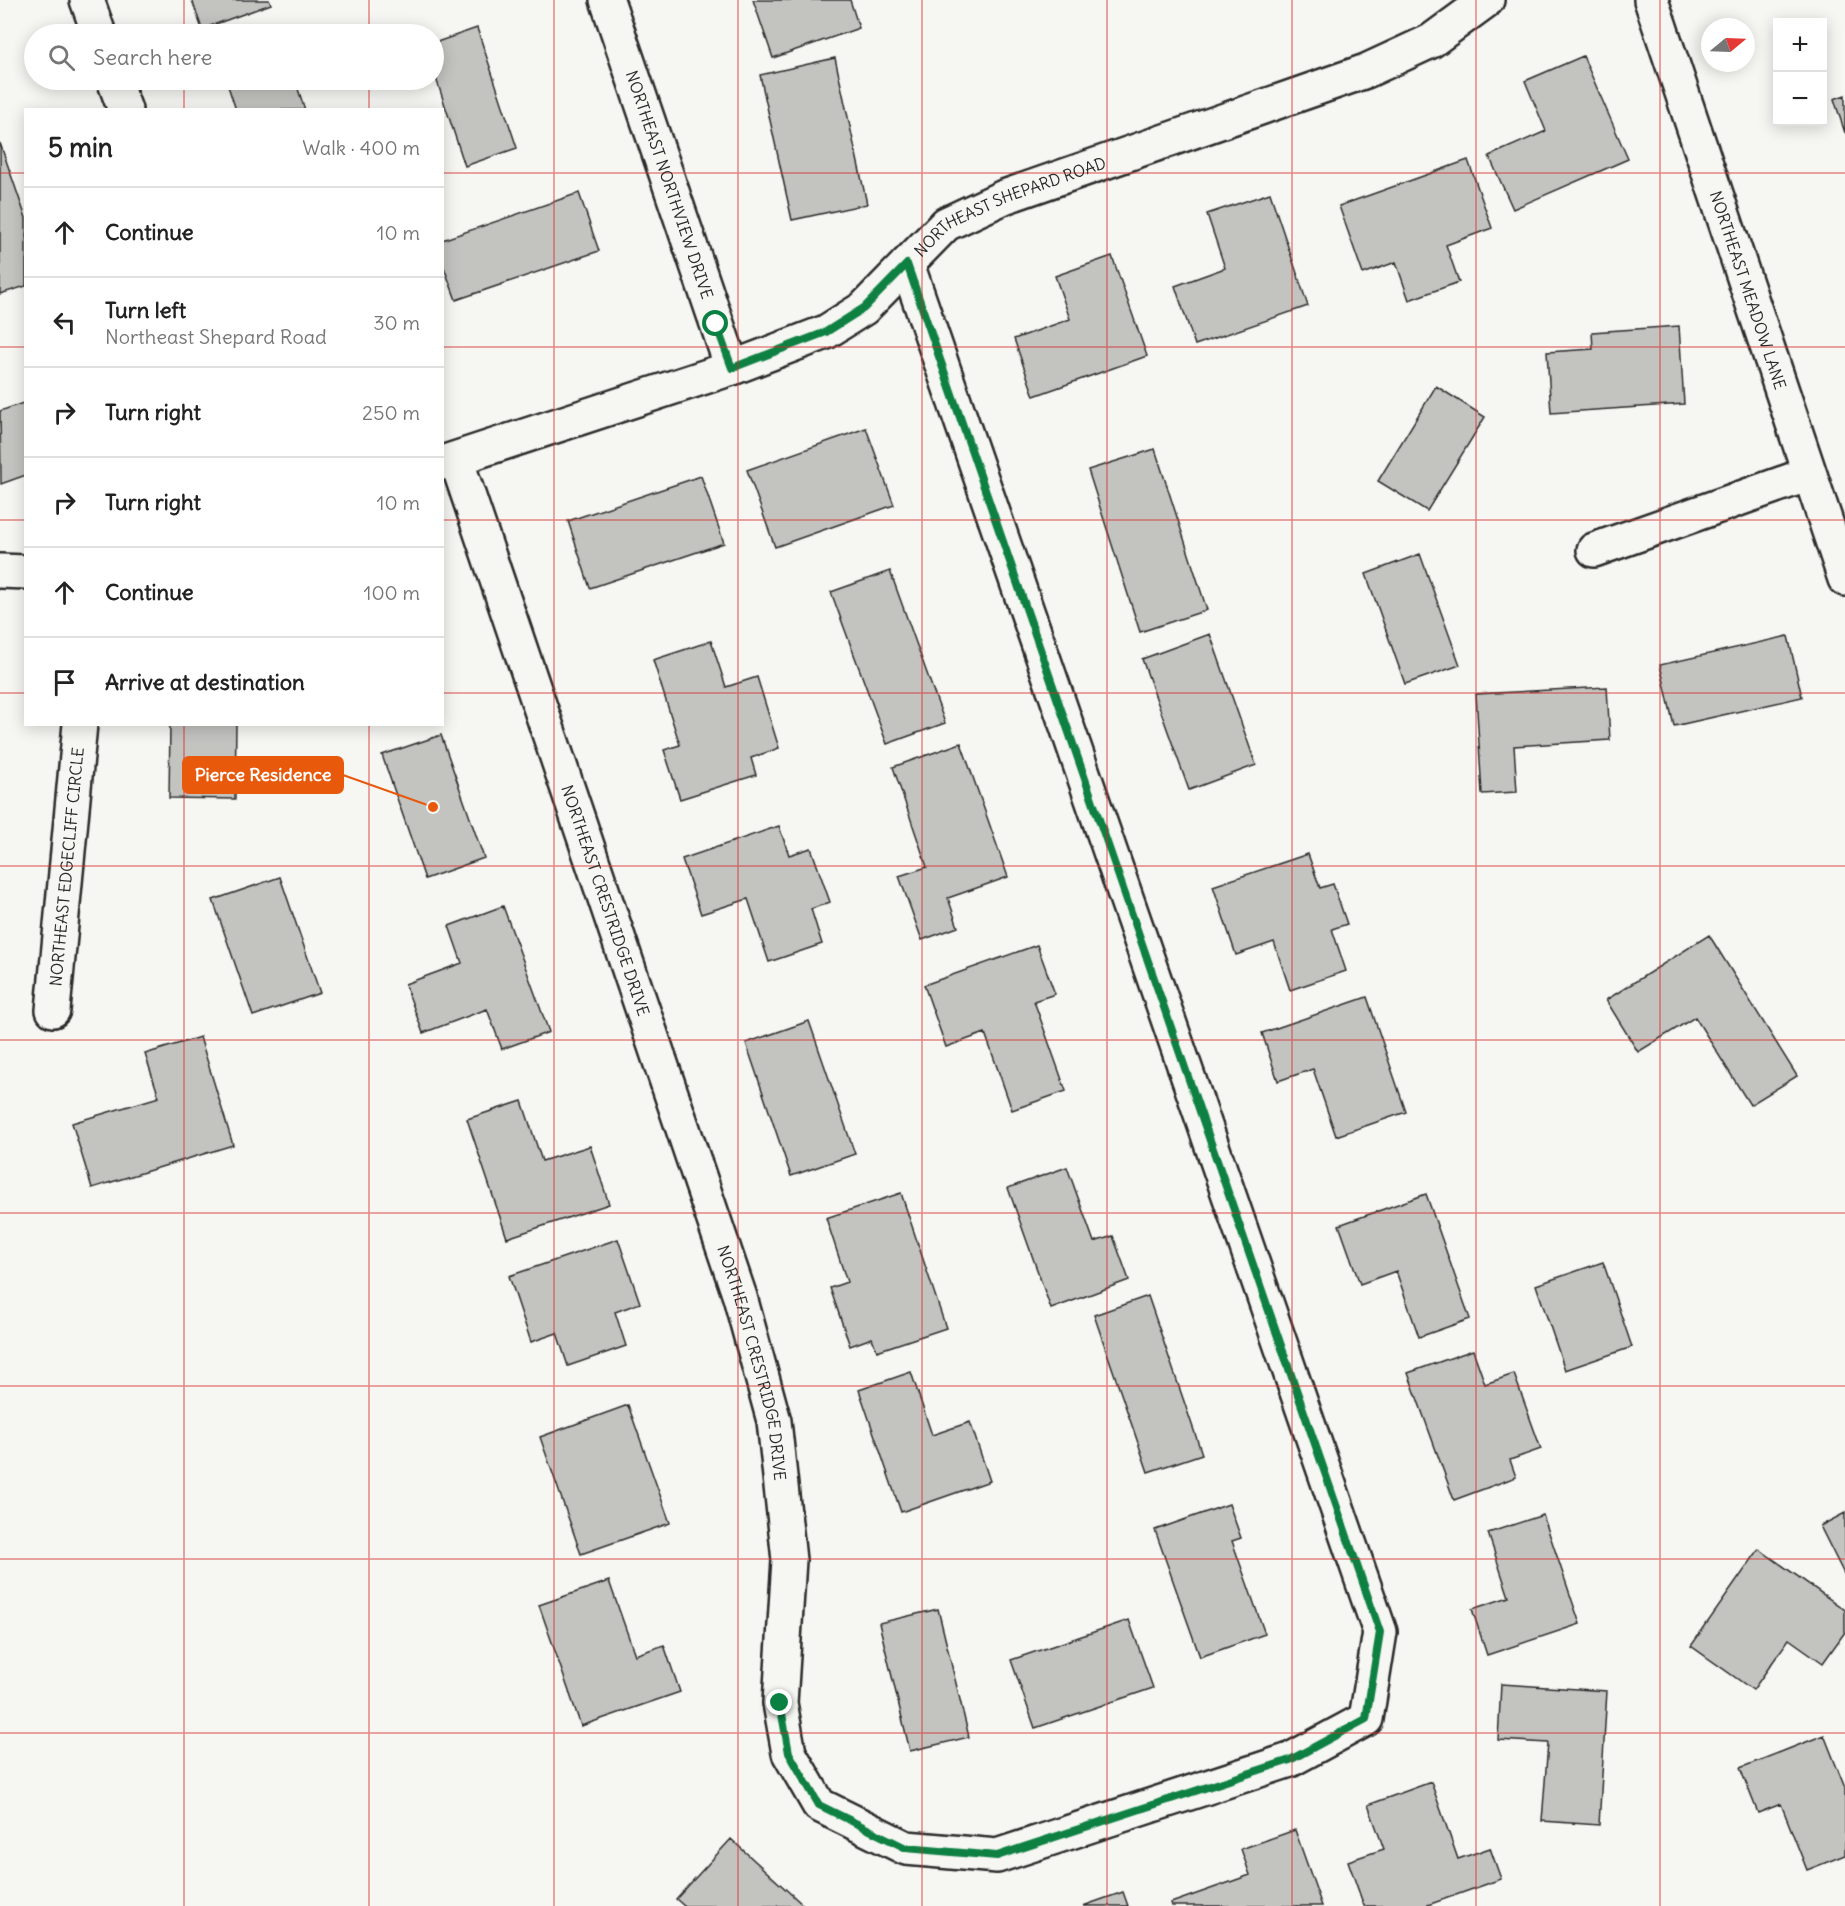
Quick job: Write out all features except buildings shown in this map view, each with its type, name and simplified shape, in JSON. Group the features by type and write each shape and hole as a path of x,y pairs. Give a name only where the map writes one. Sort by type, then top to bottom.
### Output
{"street":[{"path":"87,0 95,24"},
{"name":"NORTHEAST NORTHVIEW DRIVE","path":"607,0 732,368"},
{"name":"NORTHEAST SHEPARD ROAD","path":"449,461 732,368 826,332 864,308 946,224 1004,197 1366,71 1431,41 1487,0"},
{"name":"NORTHEAST MEADOW LANE","path":"1651,0 1845,579"},
{"path":"118,90 124,108"},
{"name":"NORTHEAST CRESTRIDGE DRIVE","path":"449,461 740,1296 774,1421 789,1560 780,1703 789,1753 819,1805 906,1848 997,1856 1290,1760 1366,1719 1380,1632 907,264"},
{"path":"1594,550 1809,474"},
{"path":"0,571 24,572"},
{"name":"NORTHEAST EDGECLIFF CIRCLE","path":"53,1010 80,726"}],"place":[{"name":"Pierce Residence","path":"433,807"}],"route":[{"path":"716,324 732,368 826,332 864,308 907,264 1380,1632 1366,1719 1290,1760 997,1856 906,1848 819,1805 789,1753 780,1703"}]}
